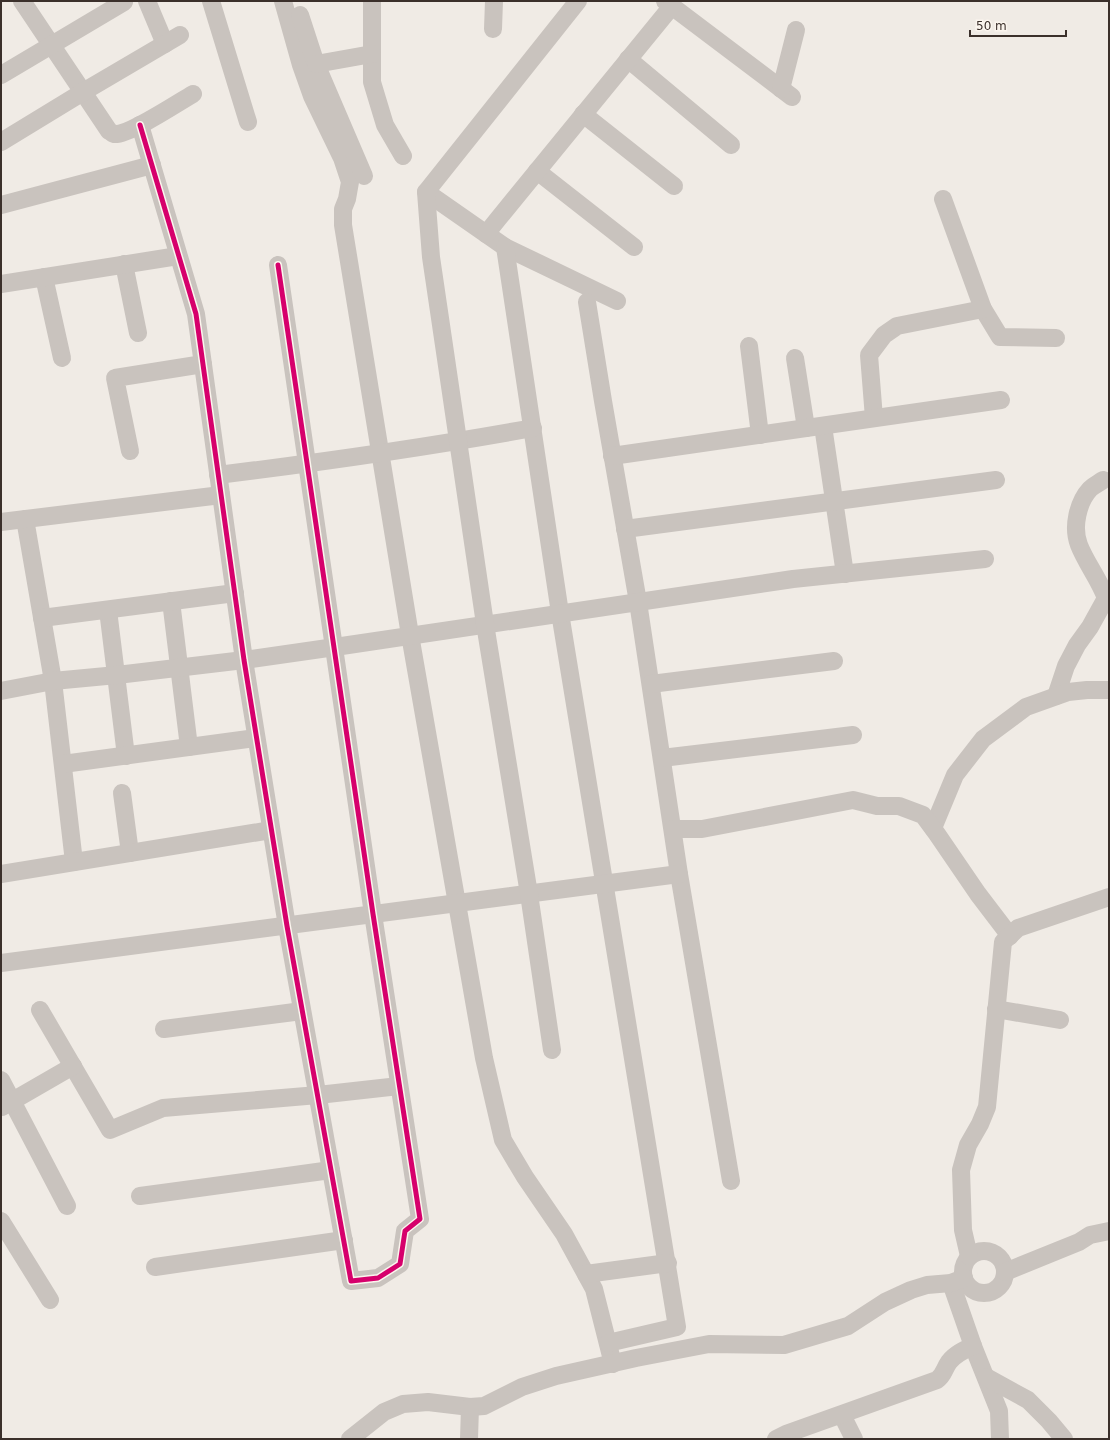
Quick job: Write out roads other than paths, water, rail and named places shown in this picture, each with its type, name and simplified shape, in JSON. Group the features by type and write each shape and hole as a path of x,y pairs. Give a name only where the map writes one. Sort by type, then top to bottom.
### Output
{"street":[{"path":"22,1 109,131 115,134 122,133 140,125 193,94"},
{"path":"1,142 173,39 147,1"},
{"path":"211,1 248,122"},
{"path":"283,1 301,65 342,158 350,182 347,199 343,209 343,225 410,635 484,1058 503,1140 525,1177 564,1234 594,1288 613,1364"},
{"path":"372,1 372,82 385,125 403,156"},
{"path":"493,29 494,1"},
{"path":"552,1050 529,894 485,624 458,441 431,257 426,192 578,1"},
{"path":"1,75 124,2"},
{"path":"486,234 628,59 668,3 786,93 796,30"},
{"path":"300,15 316,64 364,176"},
{"path":"316,64 372,54"},
{"path":"628,59 731,145"},
{"path":"583,114 674,186"},
{"path":"140,125 196,314 234,593 256,738 287,926 351,1282 378,1278 400,1264 405,1231 420,1219 373,914 278,265"},
{"path":"1,205 152,165"},
{"path":"537,171 634,247"},
{"path":"426,192 505,247 617,301"},
{"path":"943,199 983,309 1000,337 1056,338"},
{"path":"505,247 560,613 668,1263 677,1327 608,1343"},
{"path":"1,284 178,256"},
{"path":"124,264 138,333"},
{"path":"44,277 62,358"},
{"path":"587,302 638,602 679,874 731,1181"},
{"path":"874,418 869,355 884,335 897,326 983,309"},
{"path":"749,346 760,435"},
{"path":"795,358 815,427 834,502 845,574"},
{"path":"130,451 115,378 203,364"},
{"path":"612,456 1001,400"},
{"path":"218,475 308,464 533,428"},
{"path":"626,530 996,480"},
{"path":"1056,696 1066,666 1106,598 1078,544 1076,534 1077,515 1080,505 1090,489 1103,480"},
{"path":"1,522 221,494"},
{"path":"25,519 53,681 74,862"},
{"path":"1,691 53,681 180,668 335,648 410,635 793,579 985,559"},
{"path":"42,618 234,593"},
{"path":"171,602 189,747"},
{"path":"108,610 126,756"},
{"path":"651,684 834,661"},
{"path":"933,828 955,775 983,739 1026,707 1068,692 1109,690"},
{"path":"662,758 853,735"},
{"path":"63,764 256,738"},
{"path":"122,793 130,853"},
{"path":"673,829 702,829 853,800 877,806 899,806 923,815 978,894 1010,936"},
{"path":"1,874 272,830"},
{"path":"1,963 679,874"},
{"path":"969,1256 962,1230 961,1170 968,1145 980,1124 987,1107 1003,942 1018,928 1109,898"},
{"path":"996,1009 1060,1020"},
{"path":"40,1010 110,1130 163,1108 318,1095 399,1086"},
{"path":"164,1029 302,1011"},
{"path":"6,1104 72,1066"},
{"path":"1,1080 6,1104 67,1206"},
{"path":"140,1196 331,1170"},
{"path":"1,1221 50,1300"},
{"path":"1005,1272 1079,1242 1090,1235 1109,1231"},
{"path":"155,1267 344,1240"},
{"path":"350,1439 384,1412 403,1404 428,1402 470,1407 484,1406 522,1387 556,1376 709,1344 784,1345 848,1326 885,1302 927,1285 957,1281 978,1292 987,1293 995,1290 1002,1284 1005,1275 1005,1267 1001,1258 994,1253 985,1250 976,1252 969,1256 957,1281 973,1346 999,1411 1000,1439"},
{"path":"586,1274 668,1263"},
{"path":"776,1439 810,1433 842,1415 937,1380 942,1376 950,1361 956,1355 973,1346"},
{"path":"986,1377 1028,1400 1064,1439"},
{"path":"469,1439 470,1407"},
{"path":"842,1415 854,1439"}]}
